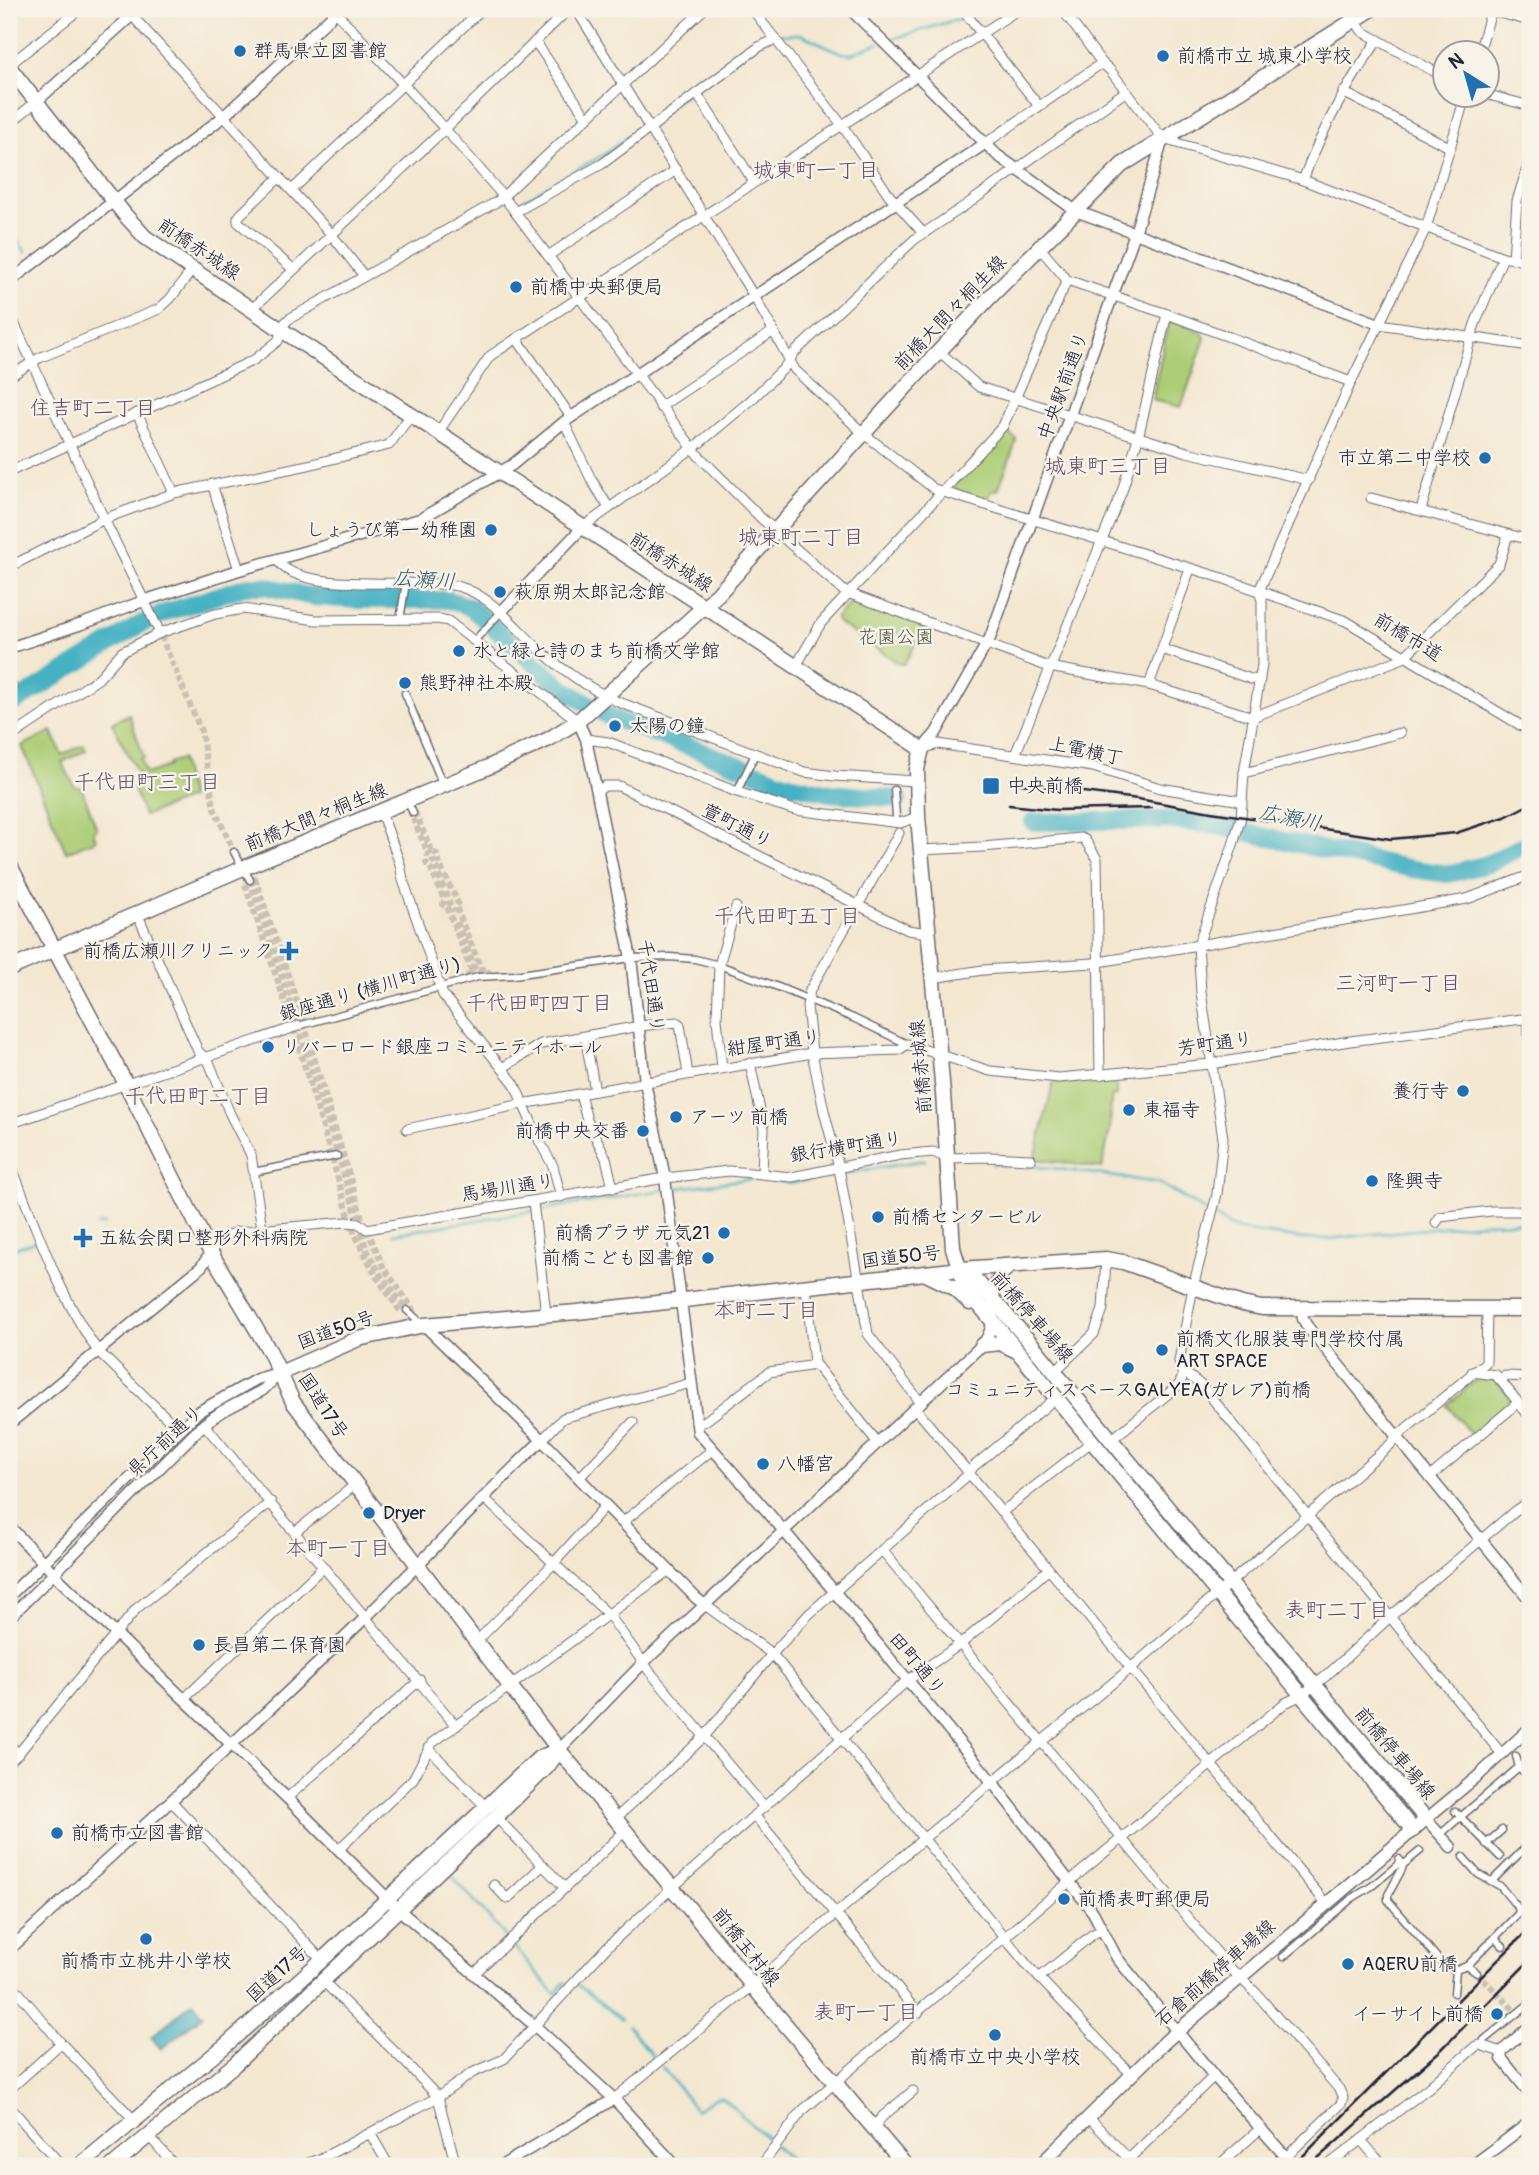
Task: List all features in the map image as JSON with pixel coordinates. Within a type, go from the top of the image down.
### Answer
[{"type":"main road","name":"前橋大間々桐生線","points":[[9,969],[138,913],[246,874],[381,812],[410,807],[444,786],[536,746],[583,717],[718,594],[939,351],[1122,165],[1372,9]]},
{"type":"main road","name":"前橋赤城線","points":[[9,66],[145,237],[283,331],[922,749],[916,781],[919,833],[943,1093],[953,1248],[961,1269]]},
{"type":"main road","name":"国道17号","points":[[9,864],[126,1084],[211,1253],[280,1373],[298,1410],[559,1750],[547,1767],[491,1812],[393,1904],[323,1981],[234,2064],[112,2166]]},
{"type":"main road","name":"国道50号","points":[[280,1373],[358,1339],[424,1325],[682,1301],[961,1269],[1106,1259],[1123,1262],[1252,1306],[1302,1309],[1530,1309]]},
{"type":"main road","name":"前橋停車場線","points":[[961,1269],[975,1279],[1015,1324],[1426,1819]]},
{"type":"main road","name":"前橋停車場線","points":[[961,1269],[963,1280],[972,1296],[1413,1830]]},
{"type":"main road","points":[[926,1274],[953,1287],[996,1325],[1015,1324]]},
{"type":"main road","points":[[984,1343],[996,1325]]},
{"type":"main road","points":[[984,1343],[1004,1343],[1022,1355]]},
{"type":"main road","name":"前橋玉村線","points":[[559,1750],[752,1986],[906,2166]]},
{"type":"main road","name":"石倉前橋停車場線","points":[[1039,2166],[1177,2032],[1426,1819]]},
{"type":"main road","name":"国道17号","points":[[79,2166],[226,2045],[322,1960],[393,1904]]},
{"type":"street","points":[[9,66],[80,9]]},
{"type":"street","points":[[292,190],[482,9]]},
{"type":"street","points":[[253,309],[446,129],[569,9]]},
{"type":"street","name":"前橋市道","points":[[576,9],[755,298],[798,374],[863,433],[934,489],[1346,621],[1530,731]]},
{"type":"street","points":[[9,472],[254,360],[278,341],[289,319],[503,196],[704,9]]},
{"type":"street","points":[[752,9],[842,125],[889,195],[924,234]]},
{"type":"street","points":[[850,9],[997,155],[1076,211],[1378,324],[1530,346]]},
{"type":"street","points":[[859,19],[872,9]]},
{"type":"street","points":[[439,432],[486,359],[1019,9]]},
{"type":"street","points":[[1062,9],[1163,139],[1303,180],[1508,258],[1530,262]]},
{"type":"street","points":[[9,282],[223,117],[335,10],[446,129],[503,196],[692,448],[729,487],[842,590],[1049,667],[1149,685],[1253,716],[1406,656],[1499,564],[1508,535]]},
{"type":"street","points":[[1483,38],[1492,10],[1530,21]]},
{"type":"street","points":[[9,124],[132,11],[223,117],[332,235],[364,276]]},
{"type":"street","points":[[966,14],[1039,106]]},
{"type":"street","points":[[1355,20],[1362,31],[1430,69]]},
{"type":"street","points":[[515,212],[602,164],[648,124],[697,94],[759,47],[776,39]]},
{"type":"street","points":[[1303,180],[1343,92],[1378,40]]},
{"type":"street","points":[[535,41],[587,118]]},
{"type":"street","points":[[9,648],[239,570],[420,519],[512,465],[567,419],[755,298],[1102,63]]},
{"type":"street","points":[[474,641],[583,527],[692,448],[750,401],[915,239],[1125,92]]},
{"type":"street","points":[[1343,92],[1451,148]]},
{"type":"street","points":[[697,94],[754,183]]},
{"type":"street","points":[[1500,98],[1530,106]]},
{"type":"street","points":[[1002,1512],[1092,1440],[1111,1440],[1179,1385],[1183,1376],[1180,1361],[1193,1287],[1211,1220],[1221,1163],[1221,1122],[1201,992],[1198,945],[1236,838],[1239,822],[1244,773],[1260,680],[1262,600],[1259,591],[1351,382],[1426,228],[1462,108]]},
{"type":"street","name":"中央駅前通り","points":[[922,749],[936,733],[986,645],[1135,233],[1163,139]]},
{"type":"street","points":[[1421,510],[1471,337],[1508,258],[1517,201],[1530,159]]},
{"type":"street","points":[[548,256],[676,170]]},
{"type":"street","points":[[280,177],[241,214],[238,222],[293,269]]},
{"type":"street","points":[[1040,248],[1067,280],[1351,382]]},
{"type":"street","points":[[9,377],[31,363],[159,309],[170,299],[192,269]]},
{"type":"street","points":[[796,666],[821,624],[1003,426],[1067,280]]},
{"type":"street","points":[[9,312],[159,632]]},
{"type":"street","points":[[1015,755],[1122,491],[1138,438],[1167,314]]},
{"type":"street","points":[[660,407],[772,332]]},
{"type":"street","points":[[517,339],[567,419],[591,479],[609,508]]},
{"type":"street","points":[[939,351],[979,387],[1187,452],[1308,480]]},
{"type":"street","points":[[137,413],[174,493]]},
{"type":"street","points":[[9,567],[104,519],[174,493],[389,445],[411,415]]},
{"type":"street","points":[[212,484],[239,570]]},
{"type":"street","points":[[1371,498],[1530,540]]},
{"type":"street","points":[[277,559],[285,570],[316,580],[405,586],[434,583],[470,590],[543,653],[604,698],[818,775],[916,781]]},
{"type":"street","points":[[1149,685],[1190,569]]},
{"type":"street","points":[[400,620],[405,586]]},
{"type":"street","points":[[9,738],[98,679],[122,652],[159,632],[215,614],[243,609],[316,620],[443,619],[583,717]]},
{"type":"street","points":[[1162,649],[1260,680]]},
{"type":"street","points":[[405,693],[444,786]]},
{"type":"street","name":"千代田通り","points":[[583,717],[631,958],[645,1082],[665,1178],[682,1301]]},
{"type":"street","points":[[1244,773],[1400,733]]},
{"type":"street","points":[[586,738],[608,742],[739,787],[802,812],[905,823],[918,817]]},
{"type":"street","name":"上電横丁","points":[[922,749],[939,744],[1093,767],[1160,788],[1242,801]]},
{"type":"street","points":[[739,787],[755,754]]},
{"type":"street","name":"萱町通り","points":[[597,791],[605,786],[619,786],[859,907],[908,930],[928,933]]},
{"type":"street","points":[[895,792],[899,833],[807,999],[812,1053],[839,1168],[868,1334],[969,1474],[1326,1903]]},
{"type":"street","points":[[381,812],[443,995],[514,1083],[553,1166],[561,1197]]},
{"type":"street","points":[[899,833],[919,833]]},
{"type":"street","points":[[921,850],[1084,839],[1097,859],[1100,1075]]},
{"type":"street","points":[[234,852],[246,874]]},
{"type":"street","points":[[932,978],[984,970],[1099,962],[1466,899],[1530,875]]},
{"type":"street","points":[[722,1068],[717,1019],[719,965],[736,907]]},
{"type":"street","points":[[138,913],[198,1051],[205,1056],[214,1071],[230,1114],[251,1156],[262,1229]]},
{"type":"street","name":"銀座通り (横川町通り)","points":[[9,1124],[298,1026],[478,975],[514,975],[631,958],[670,957],[719,965],[807,999],[907,1044]]},
{"type":"street","points":[[1529,1018],[1530,1056]]},
{"type":"street","name":"芳町通り","points":[[907,1044],[998,1072],[1046,1077],[1100,1075],[1211,1065],[1350,1041],[1529,1018]]},
{"type":"street","points":[[502,1068],[541,1044],[677,1022],[680,1025],[688,1074]]},
{"type":"street","points":[[586,1036],[595,1091]]},
{"type":"street","name":"紺屋町通り","points":[[407,1129],[522,1104],[750,1063],[812,1053],[899,1050],[907,1044]]},
{"type":"street","points":[[750,1063],[764,1129],[762,1172]]},
{"type":"street","points":[[580,1094],[587,1120],[606,1158],[613,1188]]},
{"type":"street","name":"銀行横町通り","points":[[665,1178],[729,1171],[762,1172],[792,1177],[900,1155],[933,1152],[947,1158],[1031,1159]]},
{"type":"street","points":[[253,1172],[337,1156]]},
{"type":"street","points":[[9,1160],[70,1306],[98,1351],[179,1430]]},
{"type":"street","name":"馬場川通り","points":[[211,1253],[220,1240],[232,1234],[262,1229],[346,1222],[358,1223],[367,1229],[534,1208],[561,1197],[665,1178]]},
{"type":"street","points":[[534,1208],[546,1314]]},
{"type":"street","points":[[1436,1223],[1440,1217],[1530,1210]]},
{"type":"street","points":[[9,1424],[201,1267],[211,1253]]},
{"type":"street","points":[[1054,1371],[1094,1334],[1103,1309],[1106,1259]]},
{"type":"street","points":[[996,1325],[994,1301],[997,1279],[1005,1270],[1015,1265]]},
{"type":"street","points":[[806,1287],[814,1363],[878,1443]]},
{"type":"street","name":"田町通り","points":[[682,1301],[698,1432],[784,1531],[993,1783],[1093,1912],[1113,1953],[1261,2129],[1287,2164]]},
{"type":"street","points":[[1302,1309],[1303,1320],[1307,1326],[1530,1600]]},
{"type":"street","points":[[501,2166],[614,2099],[1309,1517],[1397,1436],[1486,1362],[1487,1309]]},
{"type":"street","points":[[407,1310],[542,1440],[696,1598],[772,1654],[1039,1978],[1131,2074]]},
{"type":"street","points":[[559,1750],[643,1663],[984,1343]]},
{"type":"street","points":[[696,1422],[704,1422],[769,1372],[809,1367],[814,1363]]},
{"type":"street","points":[[1182,1371],[1202,1386],[1501,1753]]},
{"type":"street","points":[[1472,1372],[1493,1374],[1530,1417]]},
{"type":"street","name":"県庁前通り","points":[[9,1618],[204,1424],[263,1390],[280,1373]]},
{"type":"street","name":"県庁前通り","points":[[9,1596],[210,1403],[257,1379],[280,1373]]},
{"type":"street","points":[[1499,1379],[1504,1376],[1530,1377]]},
{"type":"street","points":[[9,1950],[232,1745],[366,1616],[563,1418],[691,1383]]},
{"type":"street","points":[[615,1819],[704,1737],[772,1654],[809,1614],[969,1474],[973,1467],[1057,1397]]},
{"type":"street","points":[[1431,1476],[1518,1403]]},
{"type":"street","points":[[579,1478],[634,1422]]},
{"type":"street","points":[[204,1424],[420,1679],[456,1726]]},
{"type":"street","points":[[623,1522],[712,1450]]},
{"type":"street","points":[[296,1531],[355,1485]]},
{"type":"street","points":[[482,1497],[608,1615],[643,1663],[764,1807]]},
{"type":"street","points":[[761,2166],[802,2111],[1070,1881],[1285,1703],[1302,1695],[1391,1616],[1530,1501]]},
{"type":"street","points":[[9,1762],[143,1603],[271,1502]]},
{"type":"street","points":[[475,1642],[554,1563],[606,1505]]},
{"type":"street","points":[[9,1526],[54,1575],[287,1798],[393,1904],[535,2025],[614,2099],[676,2166]]},
{"type":"street","points":[[882,1550],[1240,1978],[1265,2003],[1342,2094],[1341,2104],[1287,2164]]},
{"type":"street","points":[[184,1699],[323,1567]]},
{"type":"street","points":[[300,2166],[322,2158],[370,2133],[438,2097],[472,2073],[504,2059],[607,1948],[672,1888],[908,1680],[962,1643],[1049,1569]]},
{"type":"street","points":[[339,1849],[413,1779],[428,1748],[669,1570]]},
{"type":"street","points":[[287,1798],[420,1679]]},
{"type":"street","points":[[1451,1847],[1426,1819],[1530,1728]]},
{"type":"street","points":[[9,1744],[18,1754]]},
{"type":"street","points":[[428,1748],[565,1888]]},
{"type":"street","points":[[1516,1756],[1519,1766],[1530,1779]]},
{"type":"street","points":[[1444,1831],[1457,1814],[1519,1766]]},
{"type":"street","points":[[168,1804],[175,1804],[322,1960]]},
{"type":"street","points":[[1457,1814],[1500,1857]]},
{"type":"street","points":[[754,1815],[918,2013]]},
{"type":"street","points":[[1486,1844],[1502,1830]]},
{"type":"street","points":[[474,1974],[625,1831]]},
{"type":"street","points":[[1492,1881],[1530,1843]]},
{"type":"street","points":[[1283,1958],[1351,1899],[1420,1851]]},
{"type":"street","points":[[1401,1862],[1388,1900],[1444,1966],[1456,1970],[1467,1966],[1520,1909],[1500,1886],[1478,1874],[1463,1857]]},
{"type":"street","points":[[494,1885],[507,1899],[543,1865]]},
{"type":"street","points":[[1039,1978],[1093,1934],[1102,1930]]},
{"type":"street","points":[[1495,1938],[1503,1946]]},
{"type":"street","points":[[1467,1966],[1477,1973]]},
{"type":"street","points":[[1454,1993],[1456,1970]]},
{"type":"street","points":[[9,1981],[61,2043],[134,2120]]},
{"type":"street","points":[[323,1981],[438,2097],[456,2166]]},
{"type":"street","points":[[1484,2040],[1530,2003]]},
{"type":"street","points":[[1501,2052],[1530,2026]]},
{"type":"street","points":[[9,2090],[61,2043]]},
{"type":"street","points":[[1327,2166],[1428,2088],[1476,2046],[1501,2052]]},
{"type":"street","points":[[1501,2052],[1502,2059],[1530,2094]]},
{"type":"street","points":[[1088,2117],[1133,2163],[1214,2076]]},
{"type":"street","points":[[872,2129],[913,2091]]},
{"type":"street","points":[[9,2106],[62,2166]]},
{"type":"street","points":[[1472,2166],[1486,2162],[1530,2122]]},
{"type":"street","points":[[1218,2166],[1261,2129]]},
{"type":"street","points":[[370,2133],[389,2166]]},
{"type":"street","points":[[149,2136],[175,2166]]},
{"type":"street","points":[[1361,2140],[1383,2166]]},
{"type":"green space","points":[[1172,321],[1202,332],[1205,338],[1181,407],[1152,400],[1168,325]]},
{"type":"green space","points":[[1006,431],[1016,442],[998,490],[994,489],[987,500],[955,490],[954,485]]},
{"type":"green space","name":"花園公園","points":[[854,600],[922,625],[924,629],[904,664],[900,664],[837,622],[836,617]]},
{"type":"green space","points":[[129,714],[144,758],[140,759],[146,774],[181,759],[190,798],[144,816],[133,787],[142,782],[112,723]]},
{"type":"green space","points":[[52,731],[62,755],[83,745],[86,750],[62,762],[75,787],[81,787],[97,829],[93,831],[96,840],[66,852],[22,746]]},
{"type":"green space","points":[[1116,1079],[1116,1096],[1111,1097],[1110,1129],[1102,1168],[1035,1159],[1053,1083]]},
{"type":"green space","points":[[1477,1379],[1496,1380],[1512,1400],[1512,1405],[1473,1437],[1447,1405]]},
{"type":"water","points":[[193,2002],[203,2015],[161,2049],[151,2037]]},
{"type":"waterway","points":[[886,41],[972,15]]},
{"type":"waterway","points":[[777,35],[800,34],[842,53],[851,54],[879,43]]},
{"type":"waterway","points":[[520,202],[603,155],[760,40],[770,36]]},
{"type":"waterway","points":[[9,234],[15,237],[26,253]]},
{"type":"waterway","name":"広瀬川","points":[[9,706],[141,624],[167,612],[247,586],[265,586],[313,597],[449,600],[470,607],[561,687],[608,716],[785,783],[829,793],[899,799]]},
{"type":"waterway","name":"広瀬川","points":[[1033,822],[1166,820],[1212,825],[1412,869],[1448,874],[1488,864],[1530,842]]},
{"type":"waterway","points":[[843,1174],[925,1160]]},
{"type":"waterway","points":[[992,1164],[1052,1168],[1159,1183],[1240,1230],[1303,1239],[1328,1239],[1482,1223],[1530,1222]]},
{"type":"waterway","points":[[670,1189],[757,1178],[792,1183],[836,1175]]},
{"type":"waterway","points":[[393,1234],[663,1190]]},
{"type":"waterway","points":[[98,1225],[105,1224]]},
{"type":"waterway","points":[[9,1250],[34,1242]]},
{"type":"waterway","points":[[453,1877],[506,1937]]},
{"type":"waterway","points":[[511,1943],[555,1994],[567,1983]]},
{"type":"waterway","points":[[578,1985],[621,2019]]},
{"type":"waterway","points":[[628,2026],[655,2059]]},
{"type":"waterway","points":[[662,2067],[696,2110],[717,2097],[722,2097],[797,2166]]},
{"type":"tunnel","points":[[161,636],[201,731],[214,808],[234,852]]},
{"type":"tunnel","points":[[415,812],[458,903],[456,907],[481,968],[489,972],[468,975],[471,971],[447,907],[443,905],[444,900],[426,863],[428,853],[411,814],[415,812]]},
{"type":"tunnel","points":[[429,850],[453,912]]},
{"type":"tunnel","points":[[255,878],[302,1017],[362,1218],[384,1268],[414,1310],[400,1311],[376,1276],[353,1230],[291,1020],[244,882],[255,878]]},
{"type":"tunnel","points":[[250,880],[367,1250],[380,1274],[407,1310]]},
{"type":"tunnel","points":[[457,922],[477,974]]},
{"type":"tunnel","points":[[1477,1973],[1517,2013]]},
{"type":"railway","points":[[1014,783],[1138,799],[1391,839],[1456,833],[1505,817],[1530,804]]},
{"type":"railway","points":[[1009,805],[1057,810],[1151,808]]},
{"type":"railway","points":[[1293,2166],[1530,1928]]},
{"type":"railway","points":[[1309,2166],[1441,2050],[1530,1960]]},
{"type":"place","name":"群馬県立図書館","points":[[240,51]]},
{"type":"place","name":"前橋市立 城東小学校","points":[[1163,56]]},
{"type":"place","name":"前橋中央郵便局","points":[[516,287]]},
{"type":"place","name":"市立第二中学校","points":[[1485,458]]},
{"type":"place","name":"しょうび第一幼稚園","points":[[491,530]]},
{"type":"place","name":"萩原朔太郎記念館","points":[[500,592]]},
{"type":"place","name":"水と緑と詩のまち前橋文学館","points":[[459,651]]},
{"type":"place","name":"熊野神社本殿","points":[[405,683]]},
{"type":"place","name":"太陽の鐘","points":[[615,726]]},
{"type":"place","name":"中央前橋","points":[[991,786]]},
{"type":"place","name":"前橋広瀬川クリニック","points":[[289,951]]},
{"type":"place","name":"リバーロード銀座コミュニティホール","points":[[268,1047]]},
{"type":"place","name":"養行寺","points":[[1463,1091]]},
{"type":"place","name":"東福寺","points":[[1129,1110]]},
{"type":"place","name":"アーツ 前橋","points":[[676,1117]]},
{"type":"place","name":"前橋中央交番","points":[[643,1131]]},
{"type":"place","name":"隆興寺","points":[[1372,1181]]},
{"type":"place","name":"前橋センタービル","points":[[878,1217]]},
{"type":"place","name":"前橋プラザ 元気21","points":[[724,1233]]},
{"type":"place","name":"五紘会関口整形外科病院","points":[[83,1238]]},
{"type":"place","name":"前橋こども図書館","points":[[708,1258]]},
{"type":"place","name":"前橋文化服装専門学校付属 ART SPACE","points":[[1162,1350]]},
{"type":"place","name":"コミュニティスペースGALYEA(ガレア)前橋","points":[[1128,1368]]},
{"type":"place","name":"八幡宮","points":[[763,1464]]},
{"type":"place","name":"Dryer","points":[[369,1513]]},
{"type":"place","name":"長昌第二保育園","points":[[199,1645]]},
{"type":"place","name":"前橋市立図書館","points":[[57,1833]]},
{"type":"place","name":"前橋表町郵便局","points":[[1064,1899]]},
{"type":"place","name":"前橋市立桃井小学校","points":[[146,1939]]},
{"type":"place","name":"AQERU前橋","points":[[1348,1964]]},
{"type":"place","name":"イーサイト前橋","points":[[1497,2014]]},
{"type":"place","name":"前橋市立中央小学校","points":[[995,2035]]},
{"type":"district","name":"城東町一丁目","points":[[816,170]]},
{"type":"district","name":"住吉町二丁目","points":[[93,408]]},
{"type":"district","name":"城東町三丁目","points":[[1108,466]]},
{"type":"district","name":"城東町二丁目","points":[[801,537]]},
{"type":"district","name":"千代田町三丁目","points":[[147,782]]},
{"type":"district","name":"千代田町五丁目","points":[[787,916]]},
{"type":"district","name":"三河町一丁目","points":[[1398,983]]},
{"type":"district","name":"千代田町四丁目","points":[[539,1003]]},
{"type":"district","name":"千代田町二丁目","points":[[198,1096]]},
{"type":"district","name":"本町二丁目","points":[[766,1310]]},
{"type":"district","name":"本町一丁目","points":[[338,1548]]},
{"type":"district","name":"表町二丁目","points":[[1337,1610]]},
{"type":"district","name":"表町一丁目","points":[[866,2012]]}]
